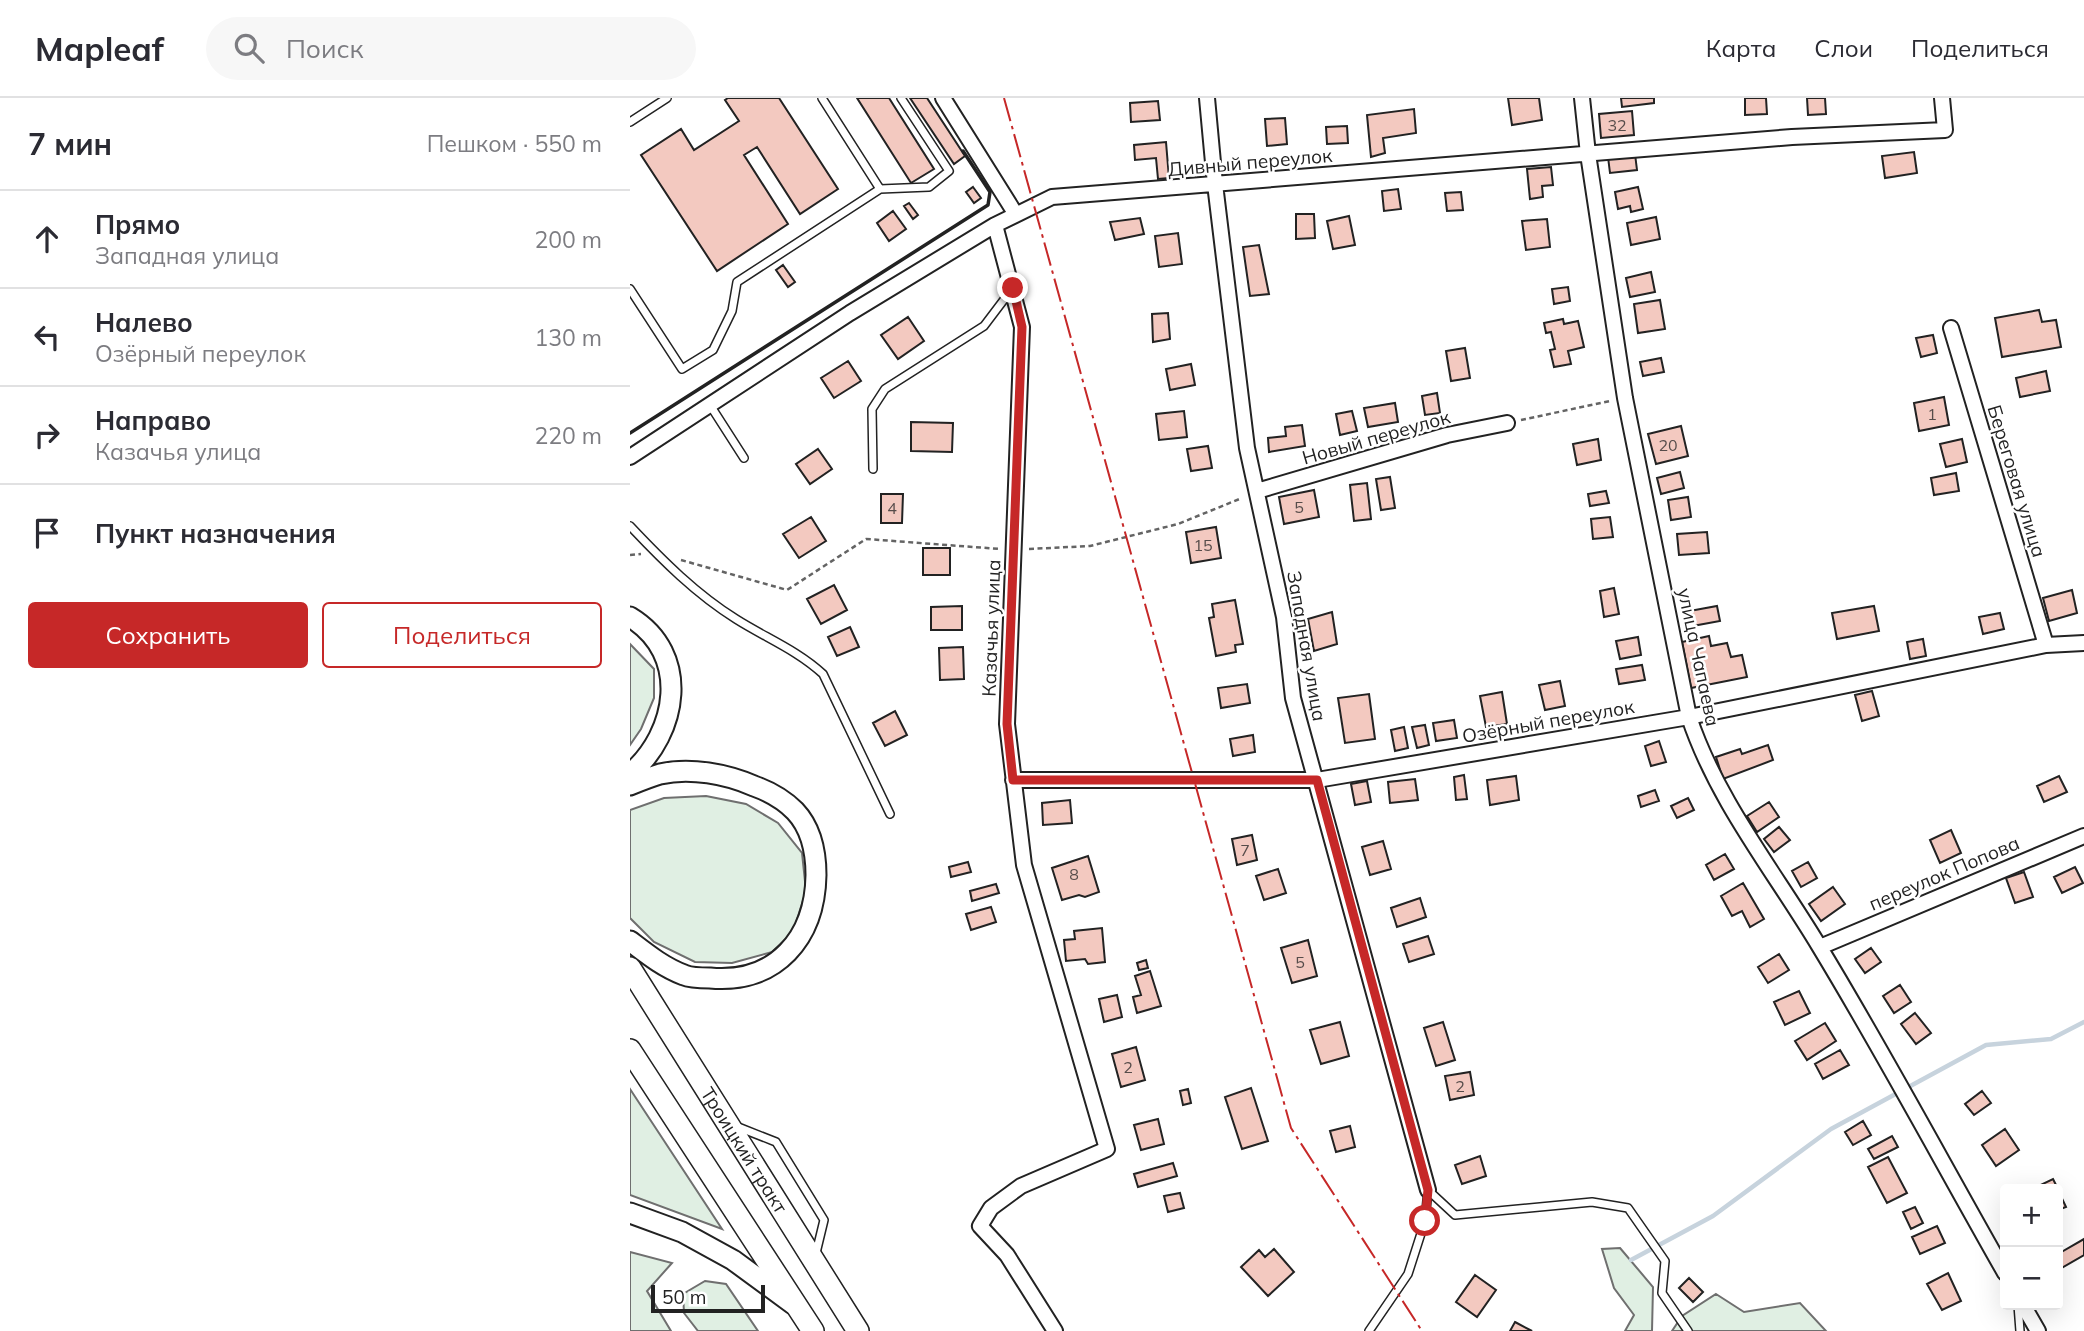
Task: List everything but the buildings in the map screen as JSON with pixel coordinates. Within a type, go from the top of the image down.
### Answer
[{"type":"main road","points":[[630,617],[642,624],[661,650],[670,674],[672,699],[666,724],[644,762],[630,774]]},
{"type":"main road","points":[[630,785],[662,774],[702,773],[736,778],[769,792],[794,811],[809,832],[816,859],[814,907],[806,929],[790,951],[762,971],[729,980],[686,976],[654,960],[630,941]]},
{"type":"main road","name":"Троицкий тракт","points":[[630,968],[858,1331]]},
{"type":"main road","name":"Троицкий тракт","points":[[630,1049],[813,1331]]},
{"type":"main road","points":[[630,1213],[682,1232],[733,1260],[797,1307]]},
{"type":"street","points":[[943,98],[1015,214]]},
{"type":"street","name":"Западная улица","points":[[1207,98],[1247,448],[1284,617],[1293,698],[1428,1190]]},
{"type":"street","name":"улица Чапаева","points":[[1582,98],[1625,398],[1689,717],[1701,751],[1717,784],[1820,947],[2000,1264]]},
{"type":"street","name":"Дивный переулок","points":[[630,457],[850,313],[995,225],[1052,197],[1792,137],[1945,131],[1942,98]]},
{"type":"street","name":"Казачья улица","points":[[995,225],[1022,327],[1007,724],[1013,780],[1024,864],[1107,1149],[1021,1186],[991,1208],[980,1226],[1007,1255],[1055,1331]]},
{"type":"street","name":"Береговая улица","points":[[1951,328],[2046,645]]},
{"type":"street","name":"Новый переулок","points":[[1257,491],[1447,435],[1507,423]]},
{"type":"street","name":"Озёрный переулок","points":[[1013,780],[1317,780],[1689,717],[2046,645],[2084,643]]},
{"type":"street","name":"переулок Попова","points":[[1820,947],[2084,836]]},
{"type":"street","points":[[2026,1310],[2038,1331]]},
{"type":"lane","points":[[630,122],[667,98]]},
{"type":"lane","points":[[822,98],[880,189]]},
{"type":"lane","points":[[630,289],[682,369],[713,350],[732,311],[737,282],[880,189],[929,187],[949,171],[901,98]]},
{"type":"lane","points":[[873,469],[872,409],[885,389],[984,326],[1013,288]]},
{"type":"lane","points":[[710,405],[744,458]]},
{"type":"lane","points":[[630,526],[693,588],[735,619],[804,657],[823,674],[890,814]]},
{"type":"lane","points":[[727,1122],[776,1142],[824,1220],[814,1261]]},
{"type":"lane","points":[[1369,1331],[1408,1275],[1425,1221],[1428,1190]]},
{"type":"lane","points":[[1428,1190],[1455,1215],[1591,1202],[1628,1208],[1665,1261],[1662,1293],[1688,1331]]},
{"type":"lane","points":[[2018,1310],[2020,1331]]},
{"type":"path","points":[[1507,423],[1625,398]]},
{"type":"path","points":[[630,555],[655,553],[787,590],[866,539],[1014,550],[1090,546],[1178,524],[1257,491]]},
{"type":"green space","points":[[630,644],[654,669],[654,698],[641,729],[630,745]]},
{"type":"green space","points":[[706,796],[746,804],[778,823],[802,853],[806,891],[793,932],[772,952],[732,963],[695,962],[654,942],[630,918],[630,810],[664,798]]},
{"type":"green space","points":[[630,1089],[722,1229],[630,1195]]},
{"type":"green space","points":[[1620,1248],[1653,1287],[1652,1331],[1625,1331],[1634,1315],[1614,1288],[1602,1249]]},
{"type":"green space","points":[[630,1252],[672,1263],[647,1291],[671,1331],[630,1331]]},
{"type":"green space","points":[[705,1281],[726,1284],[758,1331],[698,1331],[684,1313],[683,1294]]},
{"type":"green space","points":[[1716,1294],[1744,1312],[1800,1303],[1826,1331],[1672,1331],[1682,1316]]},
{"type":"waterway","points":[[1631,1260],[1713,1216],[1831,1129],[1986,1045],[2051,1039],[2084,1022]]},
{"type":"wall","points":[[630,433],[988,205],[990,192],[963,151]]},
{"type":"power","points":[[1004,98],[1291,1128],[1422,1331]]},
{"type":"route","points":[[1013,288],[1022,327],[1007,724],[1013,780],[1317,780],[1428,1190],[1425,1221]]}]
